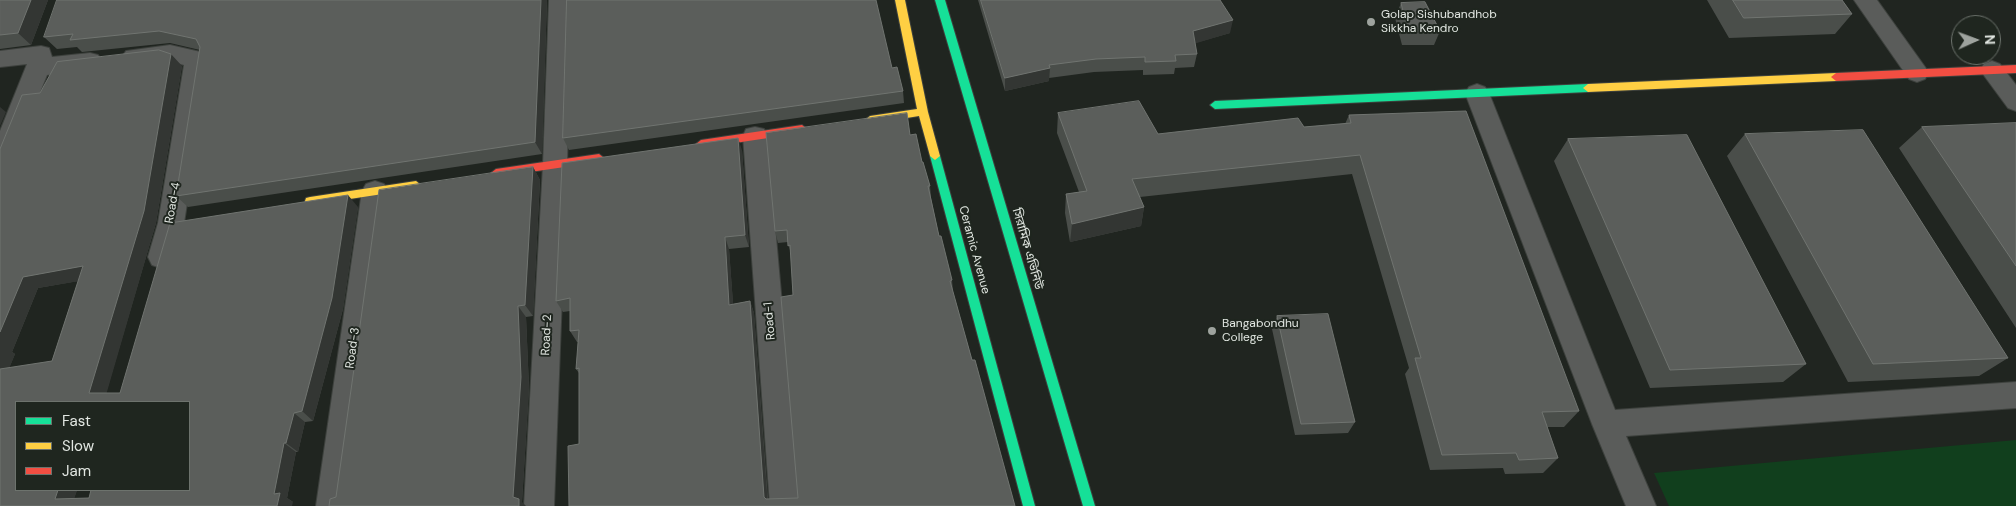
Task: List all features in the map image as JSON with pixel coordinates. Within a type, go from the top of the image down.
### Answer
[{"type":"street","name":"Road-2","points":[[539,506],[555,165],[560,0]]},
{"type":"street","name":"Ceramic Avenue","points":[[900,0],[922,112],[1029,506]]},
{"type":"street","name":"সিরামিক এভিনিউ","points":[[940,0],[1089,506]]},
{"type":"street","points":[[1865,0],[1916,73]]},
{"type":"street","points":[[0,58],[42,52],[0,161]]},
{"type":"street","name":"Road-4","points":[[42,52],[170,53],[197,59],[176,222],[154,280]]},
{"type":"street","points":[[1215,105],[2016,69]]},
{"type":"street","points":[[1992,70],[2016,102]]},
{"type":"street","points":[[1477,93],[1606,424],[1641,506]]},
{"type":"street","points":[[854,122],[922,112]]},
{"type":"street","points":[[688,146],[814,128]]},
{"type":"street","name":"Road-1","points":[[755,136],[785,506]]},
{"type":"street","points":[[489,174],[612,156]]},
{"type":"street","points":[[297,203],[432,182]]},
{"type":"street","name":"Road-3","points":[[331,506],[375,191]]},
{"type":"street","points":[[1606,424],[2016,395]]},
{"type":"green space","points":[[2016,440],[2016,506],[1669,506],[1654,473]]},
{"type":"building","points":[[0,0],[31,0],[18,33],[0,35]]},
{"type":"building","points":[[57,0],[541,0],[535,142],[176,196],[200,47],[196,39],[159,31],[70,40],[73,34],[44,37]]},
{"type":"building","points":[[567,0],[876,0],[892,68],[897,67],[903,91],[563,138]]},
{"type":"building","points":[[981,0],[1220,0],[1233,20],[1193,31],[1197,54],[1175,55],[1176,61],[1145,62],[1145,57],[1096,59],[1049,65],[1050,68],[1005,78]]},
{"type":"building","points":[[1733,0],[1842,0],[1852,14],[1744,18]]},
{"type":"building","points":[[1425,2],[1440,31],[1408,31],[1401,3]]},
{"type":"building","points":[[159,50],[171,54],[144,211],[89,393],[120,393],[170,223],[348,195],[332,298],[302,411],[294,413],[286,443],[284,443],[274,494],[280,493],[277,506],[0,506],[0,369],[52,361],[83,266],[23,277],[0,332],[0,149],[22,95],[40,93],[57,62]]},
{"type":"building","points":[[1139,101],[1158,134],[1298,118],[1304,127],[1351,123],[1349,115],[1466,111],[1579,411],[1542,412],[1558,458],[1519,460],[1516,453],[1442,455],[1415,358],[1421,358],[1360,155],[1132,179],[1144,207],[1072,224],[1066,194],[1087,191],[1058,113]]},
{"type":"building","points":[[907,113],[910,135],[916,134],[930,186],[928,186],[939,236],[941,236],[952,280],[950,281],[972,360],[975,360],[1015,506],[569,506],[568,446],[579,444],[579,368],[576,369],[579,330],[570,331],[570,298],[556,301],[562,163],[738,138],[745,235],[725,237],[729,305],[750,301],[764,497],[766,499],[798,498],[781,297],[793,295],[790,245],[788,246],[787,230],[775,231],[766,133]]},
{"type":"building","points":[[2016,123],[2016,266],[1922,127]]},
{"type":"building","points":[[1863,130],[2008,358],[1873,364],[1745,134]]},
{"type":"building","points":[[1687,135],[1806,364],[1670,370],[1568,139]]},
{"type":"building","points":[[533,167],[525,305],[518,306],[521,377],[513,497],[519,499],[519,506],[329,506],[330,499],[336,497],[379,190]]},
{"type":"building","points":[[1328,314],[1355,422],[1301,424],[1277,316]]},
{"type":"traffic: fast","points":[[940,0],[1089,506]]},
{"type":"traffic: fast","points":[[1215,105],[1588,88]]},
{"type":"traffic: fast","points":[[935,156],[1029,506]]},
{"type":"traffic: slow","points":[[900,0],[923,112],[935,156]]},
{"type":"traffic: slow","points":[[1588,88],[1836,77]]},
{"type":"traffic: slow","points":[[870,120],[923,112]]},
{"type":"traffic: slow","points":[[310,201],[416,185]]},
{"type":"traffic: jam","points":[[1836,77],[2016,69]]},
{"type":"traffic: jam","points":[[701,144],[802,129]]},
{"type":"traffic: jam","points":[[496,173],[599,158]]},
{"type":"place","name":"Golap Sishubandhob Sikkha Kendro","points":[[1371,22]]},
{"type":"place","name":"Bangabondhu College","points":[[1212,331]]}]
